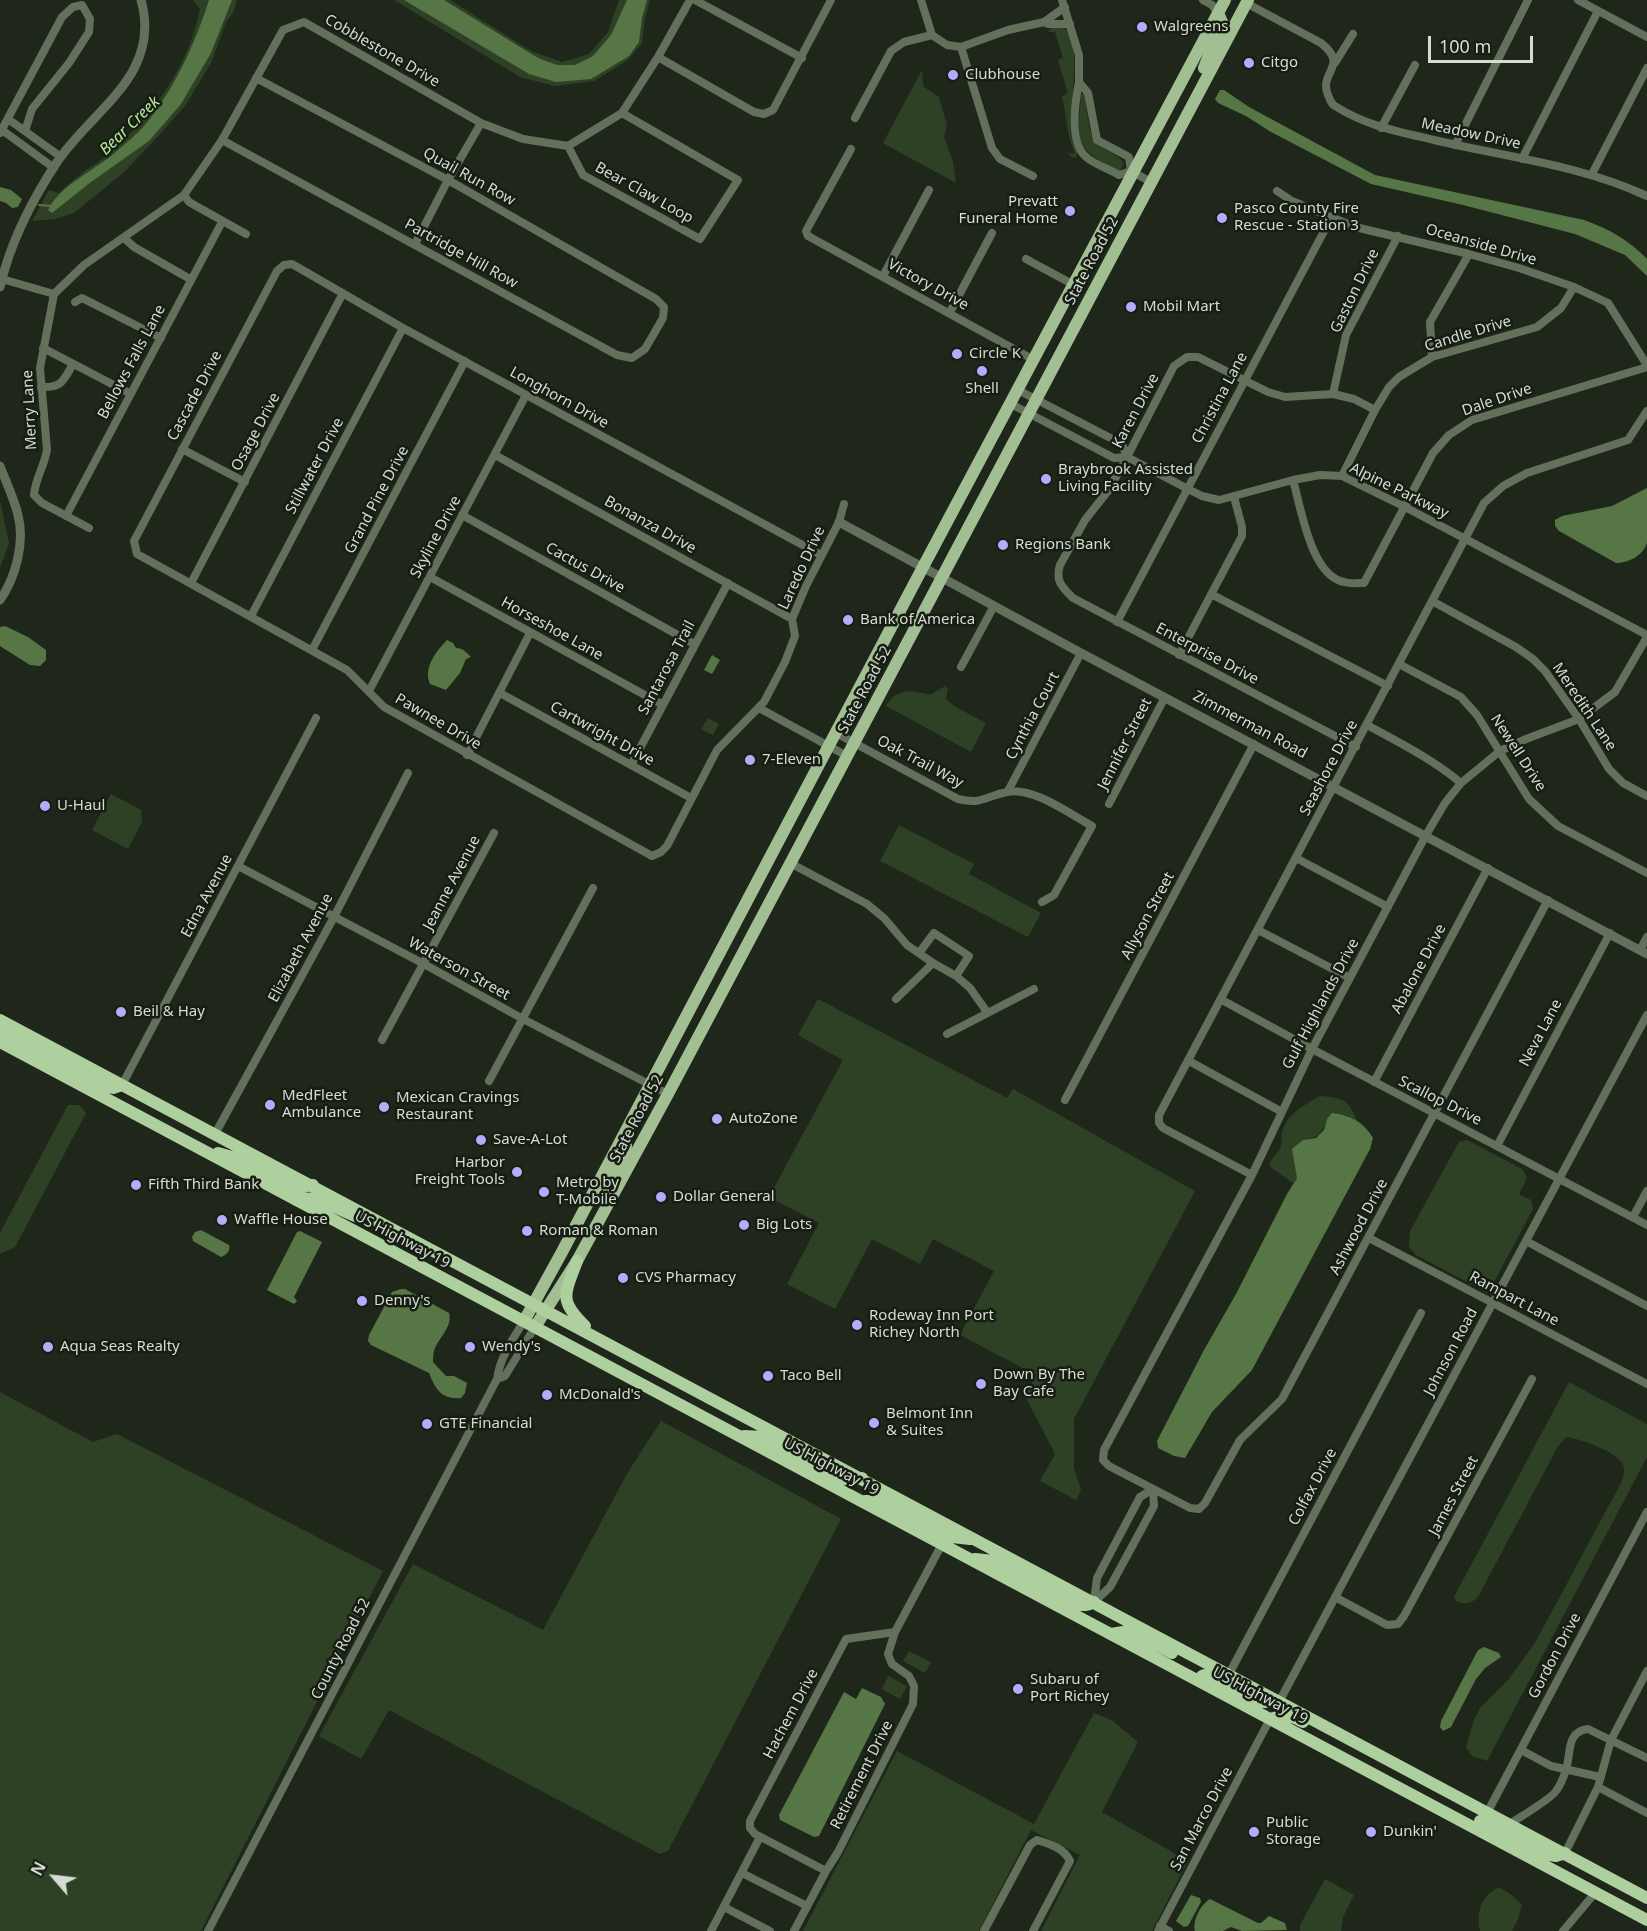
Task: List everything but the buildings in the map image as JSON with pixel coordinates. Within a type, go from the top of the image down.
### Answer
[{"type":"highway","name":"US Highway 19","points":[[0,1020],[1644,1896]]},
{"type":"highway","points":[[0,1031],[104,1086],[113,1088],[122,1085]]},
{"type":"highway","name":"US Highway 19","points":[[0,1042],[1647,1920]]},
{"type":"highway","points":[[193,1146],[238,1159],[294,1188],[313,1185]]},
{"type":"highway","points":[[296,1200],[315,1199],[360,1220],[379,1221]]},
{"type":"highway","points":[[577,1262],[567,1289],[567,1303],[570,1311],[596,1337]]},
{"type":"highway","points":[[739,1436],[763,1437],[843,1479],[862,1478]]},
{"type":"highway","points":[[862,1501],[885,1502],[952,1537],[977,1539]]},
{"type":"highway","points":[[969,1558],[994,1561],[1075,1604],[1082,1606],[1094,1602]]},
{"type":"highway","points":[[1111,1634],[1129,1631],[1180,1657],[1193,1655]]},
{"type":"highway","points":[[1192,1677],[1205,1675],[1260,1702],[1279,1702]]},
{"type":"highway","points":[[1270,1719],[1283,1715],[1294,1717],[1344,1745],[1410,1777],[1417,1774]]},
{"type":"highway","points":[[1444,1811],[1463,1813],[1550,1855],[1565,1853]]},
{"type":"highway","points":[[1596,1893],[1603,1886],[1609,1885],[1644,1896]]},
{"type":"main road","name":"State Road 52","points":[[524,1321],[1225,0]]},
{"type":"main road","name":"State Road 52","points":[[535,1327],[577,1262],[668,1094],[1246,1]]},
{"type":"main road","points":[[1183,122],[1219,32],[1222,21],[1218,13]]},
{"type":"main road","points":[[612,1198],[608,1187],[634,1129],[636,1111]]},
{"type":"street","points":[[54,294],[1,283],[26,218],[54,168],[90,123],[126,84],[140,58],[146,33],[145,13],[140,0]]},
{"type":"street","points":[[568,146],[622,113],[658,57],[690,0]]},
{"type":"street","points":[[696,0],[802,58]]},
{"type":"street","points":[[658,57],[754,112],[764,114],[773,110],[831,0]]},
{"type":"street","points":[[921,0],[932,35],[947,45],[961,47],[1008,30],[1044,22],[1064,4],[1079,56],[1075,135],[1084,156],[1119,175],[1133,172],[1150,182]]},
{"type":"street","points":[[1203,0],[1212,5],[1218,13]]},
{"type":"street","points":[[1455,145],[1528,0]]},
{"type":"street","points":[[1578,0],[1647,37]]},
{"type":"street","points":[[1246,1],[1322,43],[1335,57],[1334,65]]},
{"type":"street","points":[[25,131],[32,109],[69,63],[89,32],[90,19],[82,5],[73,7],[62,17],[1,132],[54,168]]},
{"type":"street","points":[[1522,159],[1598,11]]},
{"type":"street","name":"Cobblestone Drive","points":[[54,294],[84,265],[184,195],[222,140],[282,30],[304,22],[481,123],[523,139],[568,146]]},
{"type":"street","points":[[1044,22],[1070,24]]},
{"type":"street","name":"Meadow Drive","points":[[1353,34],[1327,80],[1326,91],[1332,105],[1381,128],[1592,174],[1647,196]]},
{"type":"street","points":[[855,118],[891,51],[904,42],[932,35]]},
{"type":"street","points":[[961,47],[992,148],[1000,159],[1033,176]]},
{"type":"street","points":[[1381,128],[1415,64]]},
{"type":"street","points":[[1592,174],[1647,68]]},
{"type":"street","name":"Quail Run Row","points":[[256,78],[448,180],[656,299],[664,307]]},
{"type":"street","points":[[1078,82],[1088,93],[1097,140],[1129,157],[1133,172]]},
{"type":"street","name":"Bear Claw Loop","points":[[568,146],[583,175],[700,239],[738,180],[622,113]]},
{"type":"street","points":[[8,119],[61,157]]},
{"type":"street","points":[[415,244],[481,123]]},
{"type":"street","name":"Partridge Hill Row","points":[[222,140],[617,355],[632,358],[645,349],[663,318],[664,307]]},
{"type":"street","name":"Victory Drive","points":[[851,149],[806,231],[808,236],[1034,360]]},
{"type":"street","points":[[883,276],[929,190]]},
{"type":"street","name":"Oceanside Drive","points":[[1277,191],[1292,201],[1355,227],[1519,268],[1574,287],[1608,303],[1647,366]]},
{"type":"street","points":[[184,195],[189,202],[246,234]]},
{"type":"street","name":"Christina Lane","points":[[1118,622],[1332,218]]},
{"type":"street","name":"Bellows Falls Lane","points":[[66,516],[222,222]]},
{"type":"street","points":[[950,312],[992,233]]},
{"type":"street","name":"Gaston Drive","points":[[1334,394],[1346,335],[1398,236]]},
{"type":"street","points":[[124,238],[134,247],[190,279]]},
{"type":"street","points":[[1432,357],[1430,322],[1469,254]]},
{"type":"street","points":[[1026,259],[1074,285]]},
{"type":"street","name":"Longhorn Drive","points":[[284,265],[291,264],[403,328],[821,555]]},
{"type":"street","name":"Cascade Drive","points":[[134,542],[277,272],[284,265]]},
{"type":"street","name":"Candle Drive","points":[[1342,476],[1375,410],[1389,387],[1399,377],[1432,357],[1537,327],[1561,308],[1574,287]]},
{"type":"street","name":"Osage Drive","points":[[191,584],[343,293]]},
{"type":"street","name":"Merry Lane","points":[[54,294],[40,368],[47,450],[45,463],[34,483],[34,495],[42,503],[89,528]]},
{"type":"street","points":[[75,302],[82,298],[94,303],[161,338]]},
{"type":"street","name":"Stillwater Drive","points":[[251,616],[403,328]]},
{"type":"street","points":[[43,348],[131,394]]},
{"type":"street","name":"Karen Drive","points":[[1057,573],[1085,519],[1108,490],[1127,457],[1174,366],[1187,357],[1198,357],[1245,381]]},
{"type":"street","name":"Grand Pine Drive","points":[[312,650],[465,361]]},
{"type":"street","points":[[41,387],[54,388],[63,382],[73,364]]},
{"type":"street","name":"Dale Drive","points":[[1293,480],[1310,542],[1323,568],[1342,582],[1364,583],[1433,453],[1449,435],[1472,420],[1647,366]]},
{"type":"street","points":[[1245,381],[1285,397],[1334,394],[1354,399],[1375,410]]},
{"type":"street","name":"Alpine Parkway","points":[[1018,390],[1122,444],[1127,457]]},
{"type":"street","name":"Skyline Drive","points":[[369,692],[526,395]]},
{"type":"street","name":"Alpine Parkway","points":[[1011,404],[1114,458],[1127,457],[1202,496],[1219,500],[1293,480],[1320,475],[1342,476],[1405,507],[1647,636]]},
{"type":"street","name":"Seashore Drive","points":[[1252,1175],[1163,1128],[1159,1123],[1159,1115],[1484,503],[1503,486],[1527,473],[1628,440],[1647,411]]},
{"type":"street","points":[[182,449],[245,482]]},
{"type":"street","name":"Bonanza Drive","points":[[495,455],[792,619]]},
{"type":"street","points":[[0,466],[18,516],[20,542],[14,571],[0,600]]},
{"type":"street","points":[[1179,655],[1242,536],[1242,527],[1234,497]]},
{"type":"street","name":"Laredo Drive","points":[[652,856],[667,846],[717,750],[764,702],[790,653],[795,636],[792,619],[821,555],[839,522],[844,504]]},
{"type":"street","name":"Cactus Drive","points":[[462,515],[694,644]]},
{"type":"street","name":"Zimmerman Road","points":[[839,522],[1644,952]]},
{"type":"street","name":"Pawnee Drive","points":[[134,542],[137,554],[347,670],[384,707],[652,856]]},
{"type":"street","name":"Enterprise Drive","points":[[1057,573],[1059,584],[1073,598],[1356,747]]},
{"type":"street","name":"Horseshoe Lane","points":[[430,577],[663,705]]},
{"type":"street","name":"Santarosa Trail","points":[[631,765],[728,584]]},
{"type":"street","points":[[1211,594],[1388,686]]},
{"type":"street","name":"Meredith Lane","points":[[1432,601],[1516,647],[1533,659],[1545,671],[1579,719],[1609,769],[1623,783],[1646,793]]},
{"type":"street","points":[[961,667],[994,606]]},
{"type":"street","points":[[467,755],[530,633]]},
{"type":"street","name":"Gulf Highlands Drive","points":[[1103,1460],[1104,1450],[1252,1175],[1312,1049],[1445,803],[1461,783],[1500,751],[1579,719],[1614,692],[1647,636]]},
{"type":"street","name":"Cynthia Court","points":[[1008,791],[1081,653]]},
{"type":"street","name":"Newell Drive","points":[[1399,664],[1461,697],[1477,715],[1529,799],[1558,825],[1647,873]]},
{"type":"street","name":"Cartwright Drive","points":[[500,693],[691,798]]},
{"type":"street","name":"Jennifer Street","points":[[1109,804],[1165,697]]},
{"type":"street","points":[[759,708],[847,756]]},
{"type":"street","name":"Edna Avenue","points":[[122,1085],[316,718]]},
{"type":"street","points":[[1367,725],[1431,760],[1461,783]]},
{"type":"street","name":"Oak Trail Way","points":[[836,733],[958,799],[980,802],[1008,791]]},
{"type":"street","name":"Allyson Street","points":[[1065,1100],[1254,744]]},
{"type":"street","name":"Elizabeth Avenue","points":[[215,1134],[334,917],[408,772]]},
{"type":"street","points":[[1008,791],[1029,792],[1092,826],[1054,895],[1042,902]]},
{"type":"street","name":"Jeanne Avenue","points":[[382,1040],[494,833]]},
{"type":"street","points":[[1296,858],[1388,907]]},
{"type":"street","points":[[790,863],[867,904],[884,918],[908,945],[956,976],[970,988],[987,1012]]},
{"type":"street","name":"Waterson Street","points":[[238,866],[668,1094]]},
{"type":"street","name":"Abalone Drive","points":[[1374,1082],[1488,868]]},
{"type":"street","points":[[489,1081],[593,888]]},
{"type":"street","name":"Ashwood Drive","points":[[1103,1460],[1109,1466],[1190,1508],[1199,1509],[1205,1503],[1240,1440],[1282,1400],[1548,900]]},
{"type":"street","points":[[1258,930],[1350,978]]},
{"type":"street","points":[[919,953],[934,933],[969,956],[956,976]]},
{"type":"street","name":"Neva Lane","points":[[1497,1146],[1610,933]]},
{"type":"street","points":[[1644,952],[1647,937]]},
{"type":"street","points":[[896,999],[933,963]]},
{"type":"street","points":[[947,1034],[1034,988]]},
{"type":"street","name":"Scallop Drive","points":[[1222,1000],[1647,1225]]},
{"type":"street","name":"Johnson Road","points":[[1279,1702],[1647,1015]]},
{"type":"street","points":[[1189,1061],[1282,1112]]},
{"type":"street","points":[[1633,1217],[1647,1191]]},
{"type":"street","name":"Rampart Lane","points":[[1369,1238],[1647,1384]]},
{"type":"street","points":[[1526,1241],[1647,1306]]},
{"type":"street","name":"Colfax Drive","points":[[1229,1674],[1421,1313]]},
{"type":"street","name":"County Road 52","points":[[208,1931],[497,1379],[498,1368],[524,1321]]},
{"type":"street","name":"County Road 52","points":[[497,1379],[505,1376],[535,1327]]},
{"type":"street","name":"James Street","points":[[1335,1597],[1387,1625],[1398,1624],[1532,1379]]},
{"type":"street","points":[[1153,1489],[1154,1506],[1110,1587],[1094,1602],[1097,1578],[1140,1497],[1153,1489]]},
{"type":"street","name":"Gordon Drive","points":[[1487,1813],[1647,1512]]},
{"type":"street","points":[[896,1632],[942,1544]]},
{"type":"street","name":"Hachem Drive","points":[[760,1837],[750,1828],[750,1821],[846,1639],[896,1632]]},
{"type":"street","name":"Retirement Drive","points":[[794,1931],[838,1852],[913,1704],[914,1686],[909,1676],[892,1664],[888,1654],[896,1632]]},
{"type":"street","points":[[1565,1853],[1598,1787],[1611,1740],[1647,1671]]},
{"type":"street","name":"San Marco Drive","points":[[1159,1929],[1270,1719]]},
{"type":"street","points":[[1510,1824],[1556,1792],[1566,1770],[1570,1745],[1580,1730],[1588,1729],[1647,1758]]},
{"type":"street","points":[[1521,1750],[1551,1766],[1600,1777]]},
{"type":"street","points":[[1598,1787],[1647,1813]]},
{"type":"street","points":[[711,1931],[760,1837],[826,1871]]},
{"type":"street","points":[[984,1931],[1030,1845],[1037,1840],[1052,1844],[1067,1854],[1070,1861],[1033,1931]]},
{"type":"street","points":[[742,1873],[807,1906]]},
{"type":"street","points":[[1563,1931],[1596,1893]]},
{"type":"street","points":[[724,1907],[770,1931]]},
{"type":"street","points":[[1159,1929],[1169,1931]]},
{"type":"shaded area","points":[[193,0],[237,0],[211,63],[185,106],[123,173],[74,213],[55,219],[32,221],[49,190],[58,193],[105,157],[127,137],[155,105],[168,87],[188,50],[200,9]]},
{"type":"shaded area","points":[[209,0],[232,0],[211,53],[181,104],[149,141],[52,213],[48,210],[61,193],[109,158],[141,129],[155,112],[182,66]]},
{"type":"shaded area","points":[[394,0],[450,0],[531,51],[562,62],[589,54],[608,32],[619,0],[650,0],[642,43],[628,60],[594,81],[555,86],[520,77]]},
{"type":"shaded area","points":[[404,0],[444,0],[538,58],[557,65],[575,65],[593,56],[611,35],[627,0],[647,0],[639,42],[629,56],[591,79],[556,82],[529,74]]},
{"type":"shaded area","points":[[1062,26],[1069,34],[1073,46],[1074,77],[1070,124],[1071,137],[1078,152],[1075,158],[1070,156],[1067,150],[1071,154],[1075,153],[1068,132],[1062,96],[1068,93],[1058,60],[1063,58],[1055,32],[1048,32],[1051,27]]},
{"type":"shaded area","points":[[921,72],[924,87],[939,97],[947,125],[944,137],[953,162],[956,183],[883,143]]},
{"type":"shaded area","points":[[1220,90],[1224,90],[1249,107],[1375,175],[1584,220],[1602,227],[1626,241],[1647,259],[1647,276],[1625,255],[1575,234],[1371,184],[1218,103],[1215,99]]},
{"type":"shaded area","points":[[1084,93],[1092,136],[1098,145],[1122,161],[1124,165],[1120,170],[1092,155],[1081,141],[1079,122],[1081,94]]},
{"type":"shaded area","points":[[0,187],[11,190],[22,199],[18,207],[12,208],[0,201]]},
{"type":"shaded area","points":[[1647,488],[1647,543],[1639,555],[1630,560],[1616,563],[1559,531],[1555,526],[1555,520],[1562,516],[1612,506]]},
{"type":"shaded area","points":[[0,501],[9,543],[0,568]]},
{"type":"shaded area","points":[[5,626],[28,637],[46,650],[46,660],[40,666],[30,665],[0,646],[0,627]]},
{"type":"shaded area","points":[[447,640],[471,657],[466,659],[460,673],[446,690],[430,684],[428,672],[435,655]]},
{"type":"shaded area","points":[[712,655],[720,660],[712,674],[704,670]]},
{"type":"shaded area","points":[[945,686],[948,689],[946,699],[954,706],[986,723],[971,752],[886,706],[900,693],[917,692],[930,695]]},
{"type":"shaded area","points":[[708,718],[719,724],[713,735],[701,729]]},
{"type":"shaded area","points":[[111,794],[141,810],[142,822],[128,849],[92,830]]},
{"type":"shaded area","points":[[899,825],[974,864],[969,874],[1041,913],[1028,937],[880,861]]},
{"type":"shaded area","points":[[818,999],[1007,1098],[1013,1089],[1195,1191],[1074,1419],[1074,1468],[1081,1490],[1076,1500],[1040,1481],[1055,1454],[1025,1396],[1036,1375],[960,1335],[994,1271],[933,1239],[920,1264],[872,1239],[835,1309],[787,1284],[819,1223],[769,1197],[843,1060],[798,1035]]},
{"type":"shaded area","points":[[1320,1096],[1344,1101],[1351,1108],[1357,1121],[1346,1115],[1327,1119],[1319,1134],[1303,1140],[1297,1178],[1293,1183],[1269,1166],[1281,1146],[1282,1132],[1288,1120],[1302,1107]]},
{"type":"shaded area","points":[[68,1105],[79,1105],[86,1113],[15,1247],[0,1254],[0,1233]]},
{"type":"shaded area","points":[[1332,1113],[1351,1118],[1361,1124],[1373,1138],[1370,1149],[1252,1370],[1212,1412],[1185,1458],[1174,1456],[1158,1448],[1157,1441],[1297,1178],[1292,1149],[1303,1140],[1316,1138],[1324,1130],[1327,1119]]},
{"type":"shaded area","points":[[1467,1140],[1522,1169],[1527,1178],[1519,1194],[1531,1200],[1533,1209],[1488,1293],[1416,1255],[1409,1247],[1410,1231],[1459,1142]]},
{"type":"shaded area","points":[[201,1230],[229,1245],[228,1252],[221,1257],[193,1241],[192,1237],[195,1232]]},
{"type":"shaded area","points":[[300,1231],[322,1242],[294,1297],[297,1301],[294,1304],[267,1290],[297,1232]]},
{"type":"shaded area","points":[[401,1289],[449,1313],[449,1323],[436,1346],[433,1362],[446,1376],[454,1376],[467,1383],[465,1393],[461,1398],[444,1395],[436,1388],[429,1373],[371,1345],[368,1341],[392,1292]]},
{"type":"shaded area","points":[[1569,1382],[1647,1424],[1647,1457],[1487,1761],[1472,1756],[1466,1747],[1473,1722],[1480,1708],[1508,1680],[1535,1643],[1624,1474],[1624,1467],[1616,1457],[1589,1443],[1566,1437],[1557,1448],[1478,1597],[1468,1603],[1456,1601],[1454,1597]]},
{"type":"shaded area","points":[[0,1392],[93,1442],[117,1434],[383,1571],[201,1931],[0,1931]]},
{"type":"shaded area","points":[[661,1421],[841,1519],[668,1851],[660,1854],[389,1710],[361,1759],[319,1736],[413,1564],[543,1630],[628,1472]]},
{"type":"shaded area","points":[[1484,1647],[1499,1653],[1501,1657],[1485,1668],[1476,1679],[1451,1727],[1443,1731],[1440,1727],[1441,1721],[1478,1650]]},
{"type":"shaded area","points":[[909,1651],[931,1662],[925,1673],[903,1661]]},
{"type":"shaded area","points":[[888,1676],[907,1686],[900,1699],[882,1689]]},
{"type":"shaded area","points":[[862,1688],[881,1697],[885,1704],[819,1836],[814,1837],[780,1820],[779,1815],[844,1692],[856,1699]]},
{"type":"shaded area","points":[[1094,1713],[1113,1721],[1138,1742],[1102,1812],[1188,1861],[1152,1931],[1041,1931],[1080,1855],[1031,1830],[979,1931],[803,1931],[897,1751],[1034,1824]]},
{"type":"shaded area","points":[[1325,1879],[1354,1895],[1343,1917],[1341,1931],[1300,1931],[1300,1925]]},
{"type":"shaded area","points":[[1499,1887],[1522,1905],[1518,1919],[1512,1931],[1480,1931],[1481,1905],[1488,1895]]},
{"type":"shaded area","points":[[1191,1895],[1200,1898],[1201,1902],[1188,1926],[1184,1927],[1176,1921]]},
{"type":"shaded area","points":[[1210,1899],[1258,1923],[1269,1916],[1285,1923],[1287,1930],[1242,1931],[1231,1927],[1223,1931],[1195,1931],[1198,1913]]},
{"type":"waterway","name":"Bear Creek","points":[[39,205],[52,206]]},
{"type":"place","name":"Walgreens","points":[[1142,27]]},
{"type":"place","name":"Citgo","points":[[1249,63]]},
{"type":"place","name":"Clubhouse","points":[[953,75]]},
{"type":"place","name":"Prevatt Funeral Home","points":[[1070,211]]},
{"type":"place","name":"Pasco County Fire Rescue - Station 3","points":[[1222,218]]},
{"type":"place","name":"Mobil Mart","points":[[1131,307]]},
{"type":"place","name":"Circle K","points":[[957,354]]},
{"type":"place","name":"Shell","points":[[982,371]]},
{"type":"place","name":"Braybrook Assisted Living Facility","points":[[1046,479]]},
{"type":"place","name":"Regions Bank","points":[[1003,545]]},
{"type":"place","name":"Bank of America","points":[[848,620]]},
{"type":"place","name":"7-Eleven","points":[[750,760]]},
{"type":"place","name":"U-Haul","points":[[45,806]]},
{"type":"place","name":"Beil & Hay","points":[[121,1012]]},
{"type":"place","name":"MedFleet Ambulance","points":[[270,1105]]},
{"type":"place","name":"Mexican Cravings Restaurant","points":[[384,1107]]},
{"type":"place","name":"AutoZone","points":[[717,1119]]},
{"type":"place","name":"Save-A-Lot","points":[[481,1140]]},
{"type":"place","name":"Harbor Freight Tools","points":[[517,1172]]},
{"type":"place","name":"Fifth Third Bank","points":[[136,1185]]},
{"type":"place","name":"Metro by T-Mobile","points":[[544,1192]]},
{"type":"place","name":"Dollar General","points":[[661,1197]]},
{"type":"place","name":"Waffle House","points":[[222,1220]]},
{"type":"place","name":"Big Lots","points":[[744,1225]]},
{"type":"place","name":"Roman & Roman","points":[[527,1231]]},
{"type":"place","name":"CVS Pharmacy","points":[[623,1278]]},
{"type":"place","name":"Denny's","points":[[362,1301]]},
{"type":"place","name":"Rodeway Inn Port Richey North","points":[[857,1325]]},
{"type":"place","name":"Aqua Seas Realty","points":[[48,1347]]},
{"type":"place","name":"Wendy's","points":[[470,1347]]},
{"type":"place","name":"Taco Bell","points":[[768,1376]]},
{"type":"place","name":"Down By The Bay Cafe","points":[[981,1384]]},
{"type":"place","name":"McDonald's","points":[[547,1395]]},
{"type":"place","name":"Belmont Inn & Suites","points":[[874,1423]]},
{"type":"place","name":"GTE Financial","points":[[427,1424]]},
{"type":"place","name":"Subaru of Port Richey","points":[[1018,1689]]},
{"type":"place","name":"Public Storage","points":[[1254,1832]]},
{"type":"place","name":"Dunkin'","points":[[1371,1832]]}]
